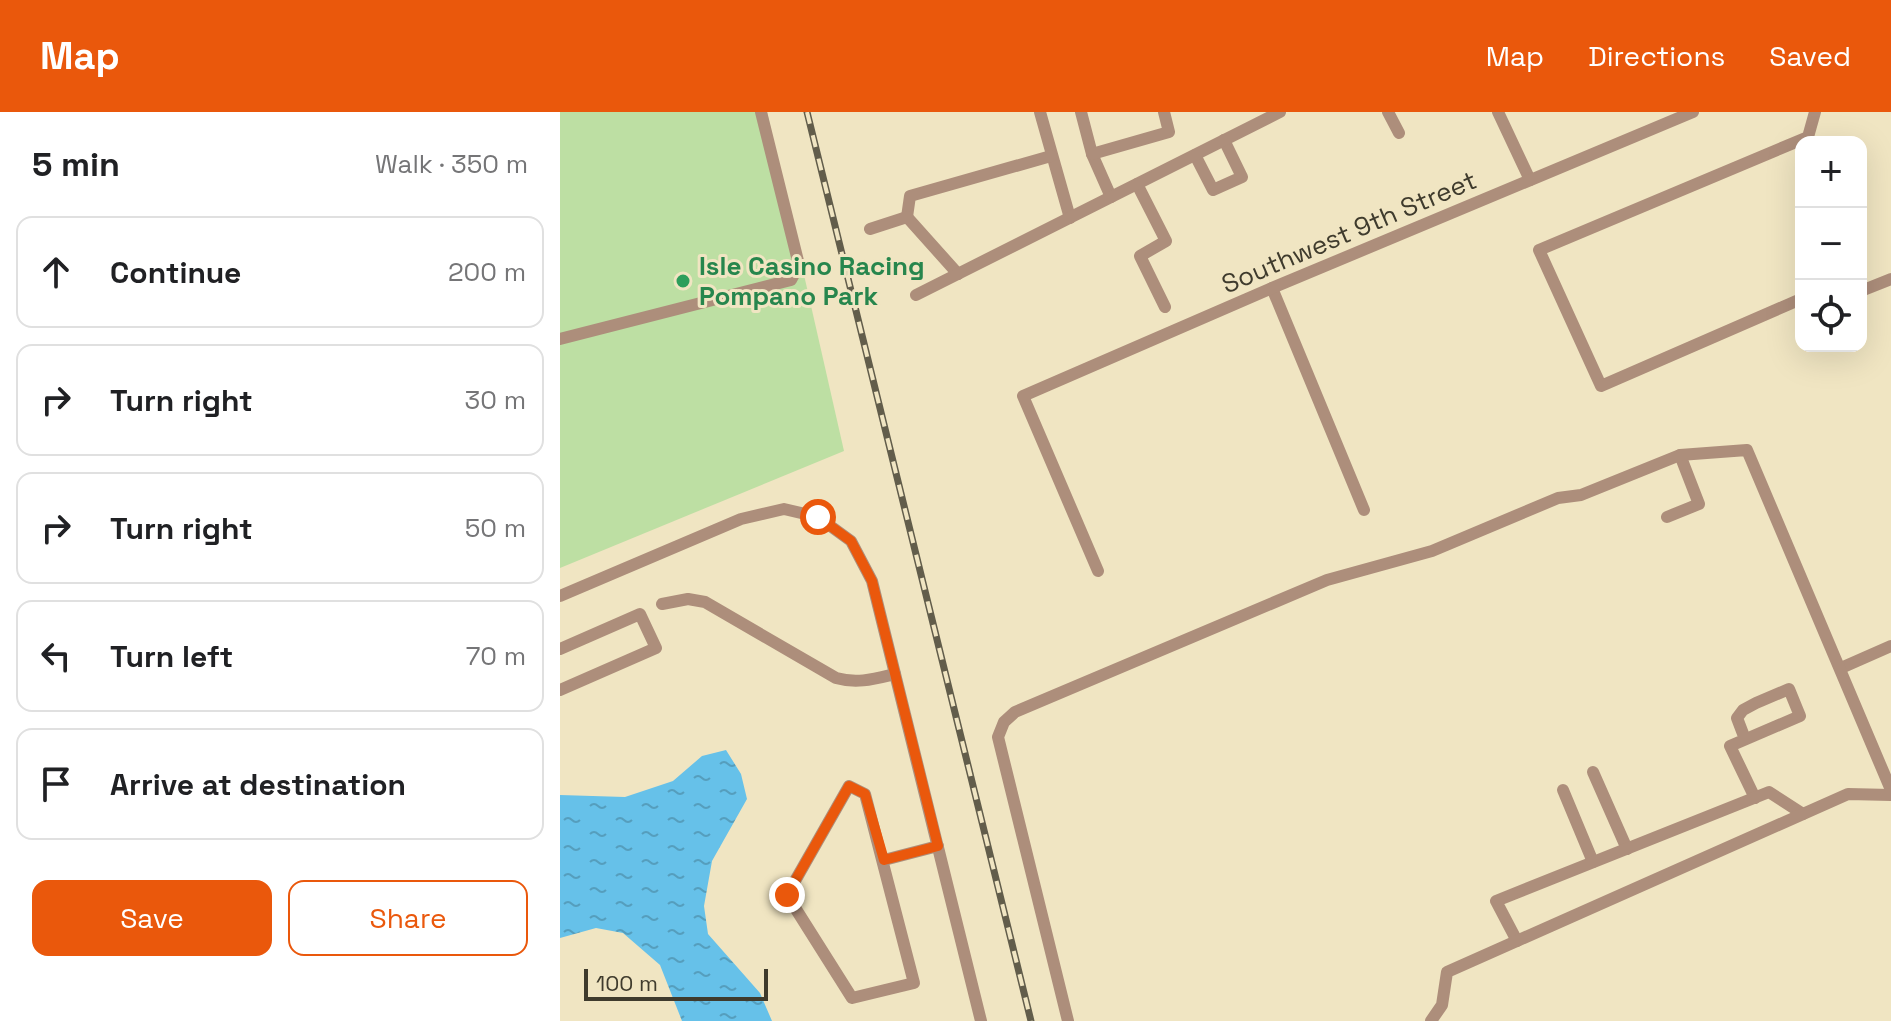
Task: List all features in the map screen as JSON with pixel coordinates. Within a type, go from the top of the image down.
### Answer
[{"type":"street","points":[[560,339],[791,280],[799,265],[761,112]]},
{"type":"street","points":[[1040,112],[1070,218]]},
{"type":"street","points":[[1081,112],[1092,154],[1111,197]]},
{"type":"street","points":[[1092,154],[1169,132],[1164,112]]},
{"type":"street","points":[[916,295],[1280,112]]},
{"type":"street","points":[[1388,112],[1399,133]]},
{"type":"street","points":[[1498,112],[1530,180]]},
{"type":"street","name":"Southwest 9th Street","points":[[1098,571],[1023,396],[1693,112]]},
{"type":"street","points":[[1795,302],[1601,386],[1539,250],[1808,137],[1815,112]]},
{"type":"street","points":[[1195,155],[1213,190],[1242,177],[1224,140]]},
{"type":"street","points":[[958,274],[907,217],[910,196],[1051,156]]},
{"type":"street","points":[[1137,184],[1166,241],[1140,256],[1165,307]]},
{"type":"street","points":[[870,229],[907,217]]},
{"type":"street","points":[[1867,289],[1891,279]]},
{"type":"street","points":[[1272,288],[1364,510]]},
{"type":"street","points":[[1068,1021],[998,737],[1004,722],[1015,712],[1327,580],[1432,551],[1558,498],[1581,495],[1680,455],[1747,450],[1891,792],[1848,794],[1447,972],[1442,1005],[1431,1021]]},
{"type":"street","points":[[1667,517],[1699,504],[1680,455]]},
{"type":"street","points":[[560,596],[741,519],[784,509],[818,517],[851,541],[872,581],[981,1021]]},
{"type":"street","points":[[662,604],[688,599],[705,602],[836,678],[850,682],[895,674]]},
{"type":"street","points":[[560,649],[640,614],[656,648],[560,690]]},
{"type":"street","points":[[1841,668],[1891,646]]},
{"type":"street","points":[[1745,739],[1737,718],[1743,710],[1789,689],[1800,716],[1730,746],[1755,798]]},
{"type":"street","points":[[1593,772],[1627,849]]},
{"type":"street","points":[[849,786],[865,794],[884,860],[914,983],[852,998],[787,895],[849,786]]},
{"type":"street","points":[[1563,790],[1593,862]]},
{"type":"street","points":[[1517,941],[1496,901],[1769,792],[1803,814]]},
{"type":"street","points":[[884,860],[938,846]]},
{"type":"green space","name":"Isle Casino Racing Pompano Park","points":[[560,112],[767,112],[844,451],[560,568]]},
{"type":"water","points":[[726,750],[741,774],[747,799],[712,861],[704,906],[708,934],[760,993],[772,1021],[682,1021],[660,965],[623,933],[596,928],[560,938],[560,795],[625,797],[673,781],[702,756]]},
{"type":"railway","points":[[807,112],[1031,1021]]},
{"type":"place","name":"Isle Casino Racing Pompano Park","points":[[683,281]]},
{"type":"route","points":[[787,895],[849,786],[865,794],[884,860],[938,846],[872,581],[851,541],[818,517]]}]
